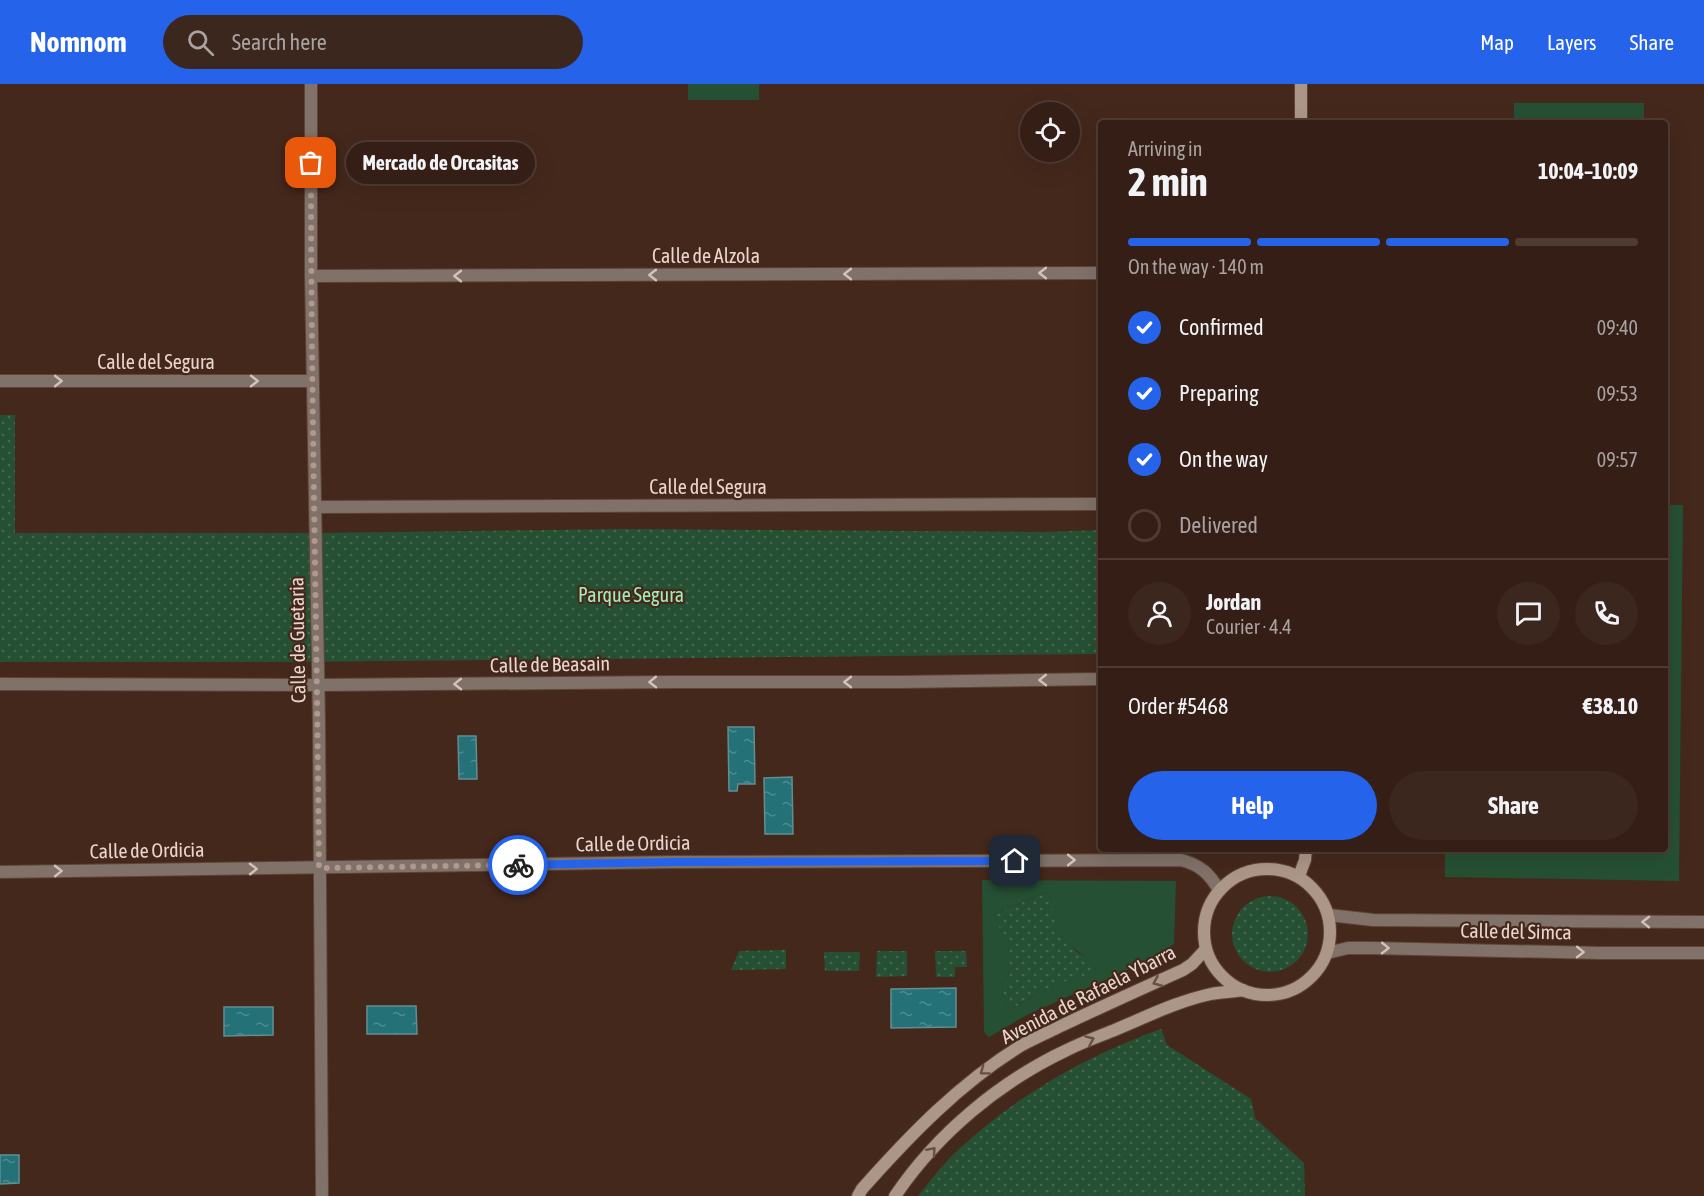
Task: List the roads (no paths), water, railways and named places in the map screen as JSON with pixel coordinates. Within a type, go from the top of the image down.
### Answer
[{"type":"main road","points":[[1301,84],[1301,120]]},
{"type":"main road","points":[[1299,876],[1306,852]]},
{"type":"main road","name":"Avenida de Rafaela Ybarra","points":[[1265,868],[1283,869],[1299,876],[1318,893],[1329,915],[1331,933],[1327,953],[1320,968],[1307,981],[1290,991],[1268,995],[1243,990],[1225,979],[1210,963],[1204,950],[1203,934],[1207,910],[1219,890],[1232,878],[1248,871],[1265,868]]},
{"type":"main road","name":"Avenida de Rafaela Ybarra","points":[[858,1196],[901,1146],[957,1092],[993,1065],[1023,1045],[1095,1009],[1183,970],[1204,950]]},
{"type":"main road","name":"Avenida de Rafaela Ybarra","points":[[894,1196],[940,1141],[962,1120],[1013,1080],[1065,1051],[1169,1006],[1212,994],[1243,990]]},
{"type":"street","name":"Calle de Guetaria","points":[[311,84],[312,381],[322,1196]]},
{"type":"street","name":"Calle de Alzola","points":[[311,276],[1098,273]]},
{"type":"street","name":"Calle del Segura","points":[[0,381],[312,381]]},
{"type":"street","name":"Calle del Segura","points":[[315,507],[1098,504]]},
{"type":"street","name":"Calle de Beasain","points":[[0,684],[317,685],[1098,679]]},
{"type":"street","name":"Calle de Ordicia","points":[[0,872],[686,862],[1181,860],[1194,864],[1211,876],[1219,890]]},
{"type":"street","name":"Calle del Simca","points":[[1329,915],[1372,920],[1704,922]]},
{"type":"street","name":"Calle del Simca","points":[[1327,953],[1348,948],[1704,953]]},
{"type":"water","points":[[728,727],[754,727],[755,784],[738,784],[737,791],[729,791]]},
{"type":"water","points":[[458,736],[476,736],[477,779],[459,779]]},
{"type":"water","points":[[792,777],[793,834],[765,834],[764,778]]},
{"type":"water","points":[[956,988],[956,1027],[891,1028],[891,989]]},
{"type":"water","points":[[367,1006],[416,1006],[417,1034],[367,1034]]},
{"type":"water","points":[[224,1007],[273,1007],[273,1035],[224,1036]]},
{"type":"water","points":[[0,1155],[19,1155],[19,1183],[0,1184]]},
{"type":"place","name":"Mercado de Orcasitas","points":[[311,163]]},
{"type":"park label","name":"Parque Segura","points":[[631,594]]}]
